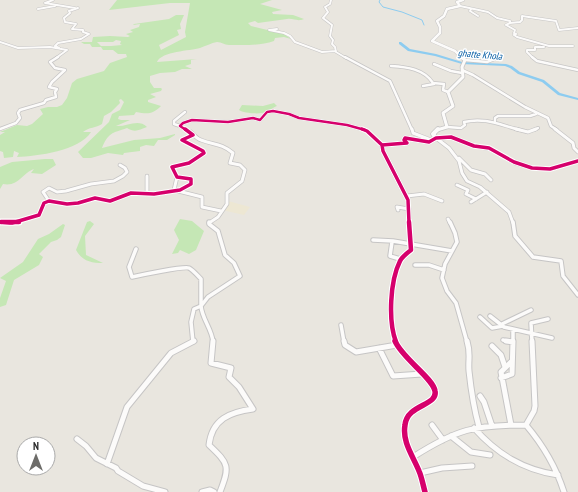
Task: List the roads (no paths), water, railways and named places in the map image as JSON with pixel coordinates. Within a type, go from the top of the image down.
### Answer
[{"type":"street","points":[[53,0],[45,3],[58,7]]},
{"type":"street","points":[[331,0],[330,4],[325,7],[328,12],[323,18],[332,25],[330,36],[333,40],[332,44],[335,46],[336,51]]},
{"type":"street","points":[[460,6],[457,2],[463,0]]},
{"type":"street","points":[[38,9],[55,6],[78,8],[69,11],[70,14],[64,18],[65,22],[76,24],[72,29],[83,30],[83,32],[89,34],[85,38],[55,45],[60,48]]},
{"type":"street","points":[[464,62],[455,51],[432,40],[440,33],[440,27],[437,21],[442,20],[446,16],[447,9],[460,6],[488,12],[498,18],[510,21],[510,23]]},
{"type":"street","points":[[471,9],[470,11],[478,16]]},
{"type":"street","points":[[573,46],[544,46],[525,38],[515,36],[515,30],[506,25],[520,22],[522,20],[522,16],[527,16],[556,21],[559,30],[578,28]]},
{"type":"street","points":[[277,29],[269,30],[285,33],[293,38],[295,42],[322,52],[336,51],[364,68],[390,81],[413,133],[439,140],[451,137],[474,146],[486,147],[497,151],[505,158],[536,170],[562,168],[578,161]]},
{"type":"street","points":[[0,42],[18,48],[60,48],[67,50],[67,52],[55,57],[50,62],[55,68],[66,70],[50,84],[49,87],[57,89],[55,92],[56,97],[46,100],[44,103],[20,110],[18,113],[20,118],[16,123],[0,130]]},
{"type":"street","points":[[544,46],[535,47],[535,50],[527,50],[527,52],[537,61],[578,70]]},
{"type":"street","points":[[464,62],[485,62],[497,58]]},
{"type":"street","points":[[448,92],[463,77],[462,72],[464,62]]},
{"type":"street","points":[[434,64],[450,71],[470,72],[505,94],[520,106],[548,118],[551,126],[573,142],[574,148],[578,152]]},
{"type":"street","points":[[391,66],[419,70],[428,76],[434,84]]},
{"type":"street","points":[[423,86],[444,84],[443,90],[448,92],[453,106],[443,112],[447,127]]},
{"type":"street","points":[[181,127],[183,123],[192,120],[228,122],[253,118],[260,120],[267,112],[273,111],[289,114],[298,118],[347,125],[367,131],[382,145],[383,151],[407,196],[409,210],[411,250],[400,259],[393,288],[392,310],[394,338],[397,346],[435,387],[435,396],[428,404],[413,409],[406,418],[404,440],[420,473],[425,492]]},
{"type":"street","points":[[107,464],[127,407],[171,352],[194,341],[191,322],[194,309],[201,306],[208,298],[240,276],[234,263],[225,255],[218,231],[209,224],[218,218],[221,211],[227,204],[227,193],[240,185],[246,173],[245,170],[240,165],[230,163],[233,153],[228,149],[218,144],[200,140],[193,132],[174,124],[174,121],[185,112]]},
{"type":"street","points":[[495,121],[495,118],[498,116],[530,116],[536,114]]},
{"type":"street","points":[[433,139],[433,134],[438,128],[461,128],[465,125],[464,122],[471,120],[495,121],[527,132],[534,131],[538,128]]},
{"type":"street","points":[[181,127],[193,135],[182,140],[203,151],[204,153],[189,162],[172,167],[177,177],[174,190],[202,197],[200,202],[202,207],[221,211]]},
{"type":"street","points":[[382,145],[408,144],[404,140],[405,138],[426,142],[433,139]]},
{"type":"street","points":[[433,139],[449,148],[459,161],[462,173],[468,180],[486,192],[509,212],[513,220],[515,236],[533,258],[555,259],[561,262],[563,276],[578,295]]},
{"type":"street","points":[[454,154],[471,170],[486,174],[491,180]]},
{"type":"street","points":[[49,201],[43,192],[49,188],[54,192],[64,192],[88,184],[106,182],[121,177],[127,172],[125,168],[120,165]]},
{"type":"street","points":[[147,176],[147,194]]},
{"type":"street","points":[[0,222],[4,224],[16,224],[39,215],[44,203],[49,201],[67,204],[78,203],[96,198],[110,201],[132,193],[154,194],[184,189],[191,184],[192,181],[190,178],[177,177]]},
{"type":"street","points":[[457,185],[468,190],[466,194],[476,199]]},
{"type":"street","points":[[471,202],[486,192]]},
{"type":"street","points":[[407,196],[424,194],[442,201]]},
{"type":"street","points":[[398,210],[397,206],[409,210]]},
{"type":"street","points":[[448,219],[454,229],[457,244],[452,251],[442,278],[447,291],[456,303],[470,350],[470,383],[474,394],[477,428],[485,442],[519,465],[531,471],[558,475]]},
{"type":"street","points":[[373,240],[393,241],[452,251]]},
{"type":"street","points":[[392,242],[390,256],[400,259]]},
{"type":"street","points":[[136,248],[128,266],[132,277],[168,271],[178,267],[189,268],[201,280],[199,287],[201,298],[200,302],[204,321],[210,329],[213,338],[211,363],[230,368],[229,377],[239,387],[253,408],[226,415],[216,427],[209,440],[209,445],[224,459],[228,471],[220,492]]},
{"type":"street","points":[[415,265],[429,265],[444,270]]},
{"type":"street","points":[[480,317],[492,328],[502,325],[531,310]]},
{"type":"street","points":[[490,316],[502,325],[513,329],[552,338]]},
{"type":"street","points":[[526,425],[536,406],[531,323],[543,319],[548,320]]},
{"type":"street","points":[[341,325],[346,346],[356,352],[397,346]]},
{"type":"street","points":[[501,378],[512,374],[513,329]]},
{"type":"street","points":[[503,340],[513,342]]},
{"type":"street","points":[[492,346],[501,355],[506,367]]},
{"type":"street","points":[[379,348],[393,376],[422,374]]},
{"type":"street","points":[[511,425],[500,372],[512,361]]},
{"type":"street","points":[[480,396],[484,402],[492,426]]},
{"type":"street","points":[[432,425],[443,440]]},
{"type":"street","points":[[413,457],[443,440],[467,429],[492,426],[526,425]]},
{"type":"street","points":[[526,425],[542,445],[558,475],[564,492]]},
{"type":"street","points":[[451,436],[471,452],[490,455]]},
{"type":"street","points":[[77,439],[86,446],[92,454],[116,468],[118,471],[141,484],[165,492]]},
{"type":"street","points":[[420,473],[442,468],[472,466]]},
{"type":"street","points":[[202,492],[210,490],[214,492]]},
{"type":"waterway","points":[[380,0],[379,2],[383,7],[402,12],[422,20],[424,25]]},
{"type":"waterway","name":"ghatte Khola","points":[[400,43],[409,50],[436,55],[462,63],[505,65],[511,67],[519,73],[543,81],[559,94],[578,99]]}]
